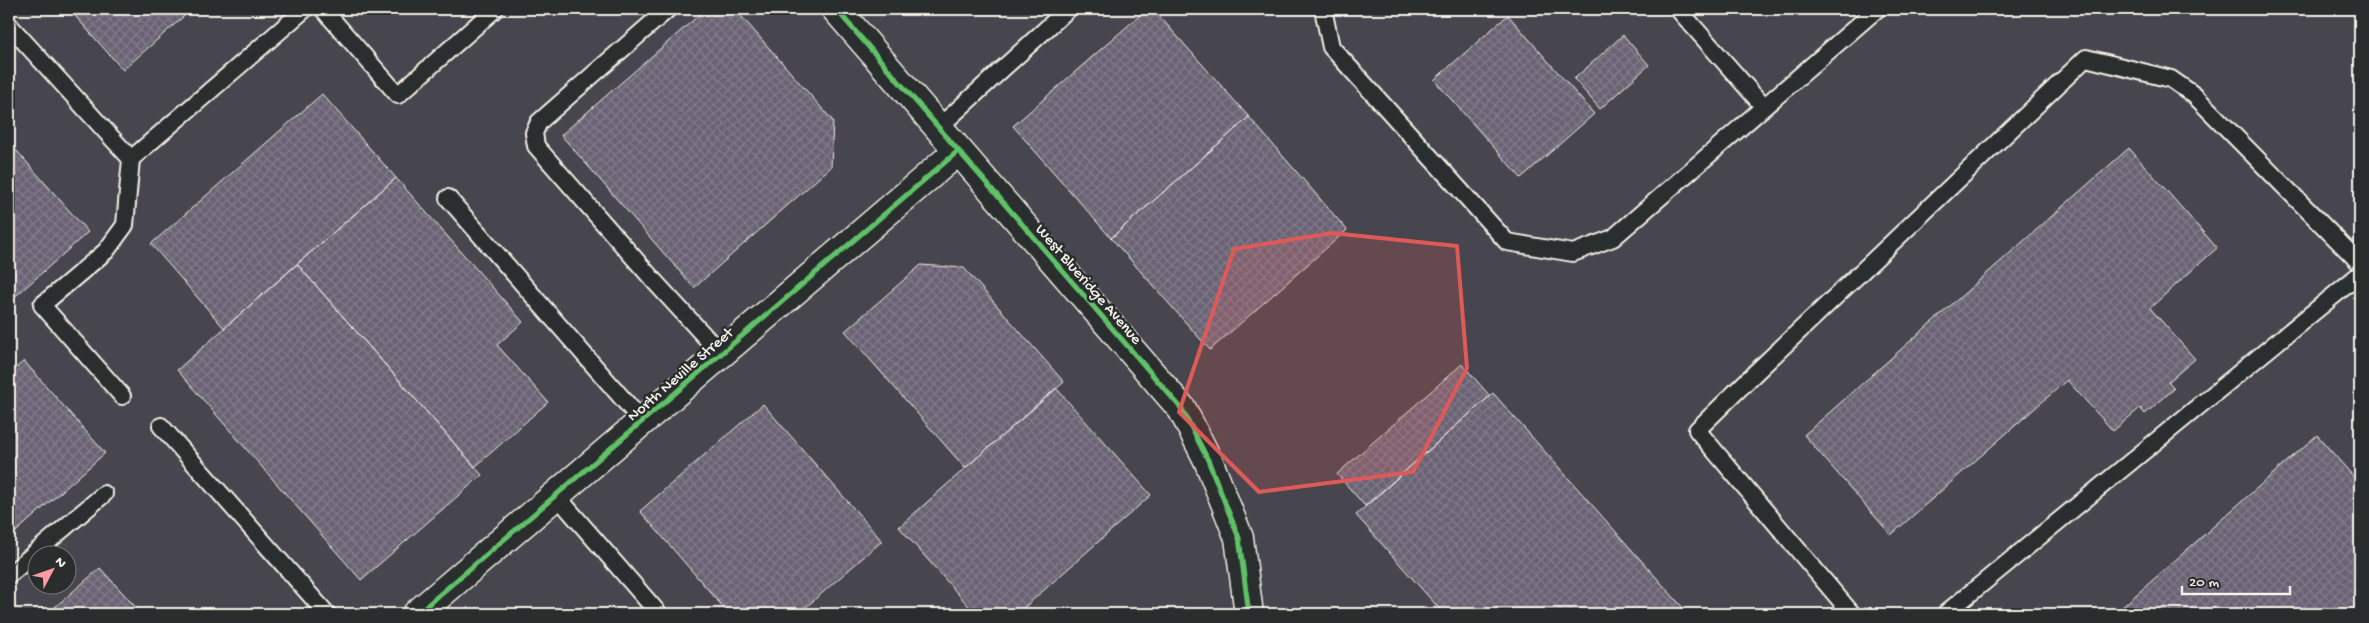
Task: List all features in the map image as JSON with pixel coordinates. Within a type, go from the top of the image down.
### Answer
[{"type":"street","name":"West Blueridge Avenue","points":[[836,9],[1182,409],[1208,460],[1239,538],[1250,614]]},
{"type":"street","name":"North Neville Street","points":[[417,614],[958,151]]},
{"type":"lane","points":[[122,396],[42,305],[106,251],[125,225],[131,159],[305,9]]},
{"type":"lane","points":[[323,9],[398,95],[495,9]]},
{"type":"lane","points":[[668,9],[539,122],[534,133],[536,146],[721,354]]},
{"type":"lane","points":[[938,128],[1032,44],[1068,9]]},
{"type":"lane","points":[[1323,9],[1331,47],[1507,242],[1573,253],[1612,238],[1877,9]]},
{"type":"lane","points":[[1678,9],[1764,107]]},
{"type":"lane","points":[[9,25],[131,159]]},
{"type":"lane","points":[[1852,614],[1697,430],[2086,58],[2171,79],[2194,95],[2360,263]]},
{"type":"lane","points":[[448,198],[642,421]]},
{"type":"lane","points":[[1945,614],[2360,274]]},
{"type":"lane","points":[[162,426],[327,614]]},
{"type":"lane","points":[[9,575],[104,494]]},
{"type":"lane","points":[[556,496],[659,614]]},
{"type":"highlighted area","points":[[1332,233],[1457,246],[1467,368],[1413,472],[1259,492],[1179,412],[1234,249]]},
{"type":"shaded area","points":[[9,9],[2360,9],[2360,614],[9,614]]},
{"type":"building","points":[[69,9],[192,9],[123,70]]},
{"type":"building","points":[[706,9],[735,9],[833,121],[831,167],[694,288],[561,135]]},
{"type":"building","points":[[1147,9],[1153,9],[1249,117],[1111,238],[1013,126]]},
{"type":"building","points":[[1508,15],[1594,114],[1521,178],[1434,80]]},
{"type":"building","points":[[1623,35],[1649,65],[1600,109],[1574,79]]},
{"type":"building","points":[[322,94],[396,178],[224,328],[151,244]]},
{"type":"building","points":[[1249,117],[1347,230],[1210,350],[1111,238]]},
{"type":"building","points":[[9,142],[88,232],[9,302]]},
{"type":"building","points":[[2129,148],[2217,248],[2150,308],[2195,359],[2168,382],[2174,389],[2145,414],[2140,408],[2113,431],[2067,380],[1891,535],[1804,435]]},
{"type":"building","points":[[396,178],[523,322],[497,345],[548,402],[475,467],[297,264]]},
{"type":"building","points":[[297,264],[482,475],[361,580],[177,370]]},
{"type":"building","points":[[921,265],[964,268],[1064,382],[965,468],[845,331]]},
{"type":"building","points":[[24,361],[105,453],[9,538],[9,374]]},
{"type":"building","points":[[1462,364],[1490,396],[1365,506],[1337,474]]},
{"type":"building","points":[[1056,388],[1151,495],[1017,614],[973,611],[899,527]]},
{"type":"building","points":[[1493,393],[1685,610],[1680,614],[1444,614],[1356,515]]},
{"type":"building","points":[[763,404],[882,541],[798,614],[729,614],[640,511]]},
{"type":"building","points":[[2317,435],[2360,484],[2360,614],[2124,614],[2120,609]]},
{"type":"building","points":[[100,568],[142,614],[47,614],[68,596],[78,596],[78,587]]},
{"type":"cycle path","points":[[836,9],[1182,409],[1208,460],[1239,538],[1249,614]]},
{"type":"cycle path","points":[[417,614],[958,151]]}]
